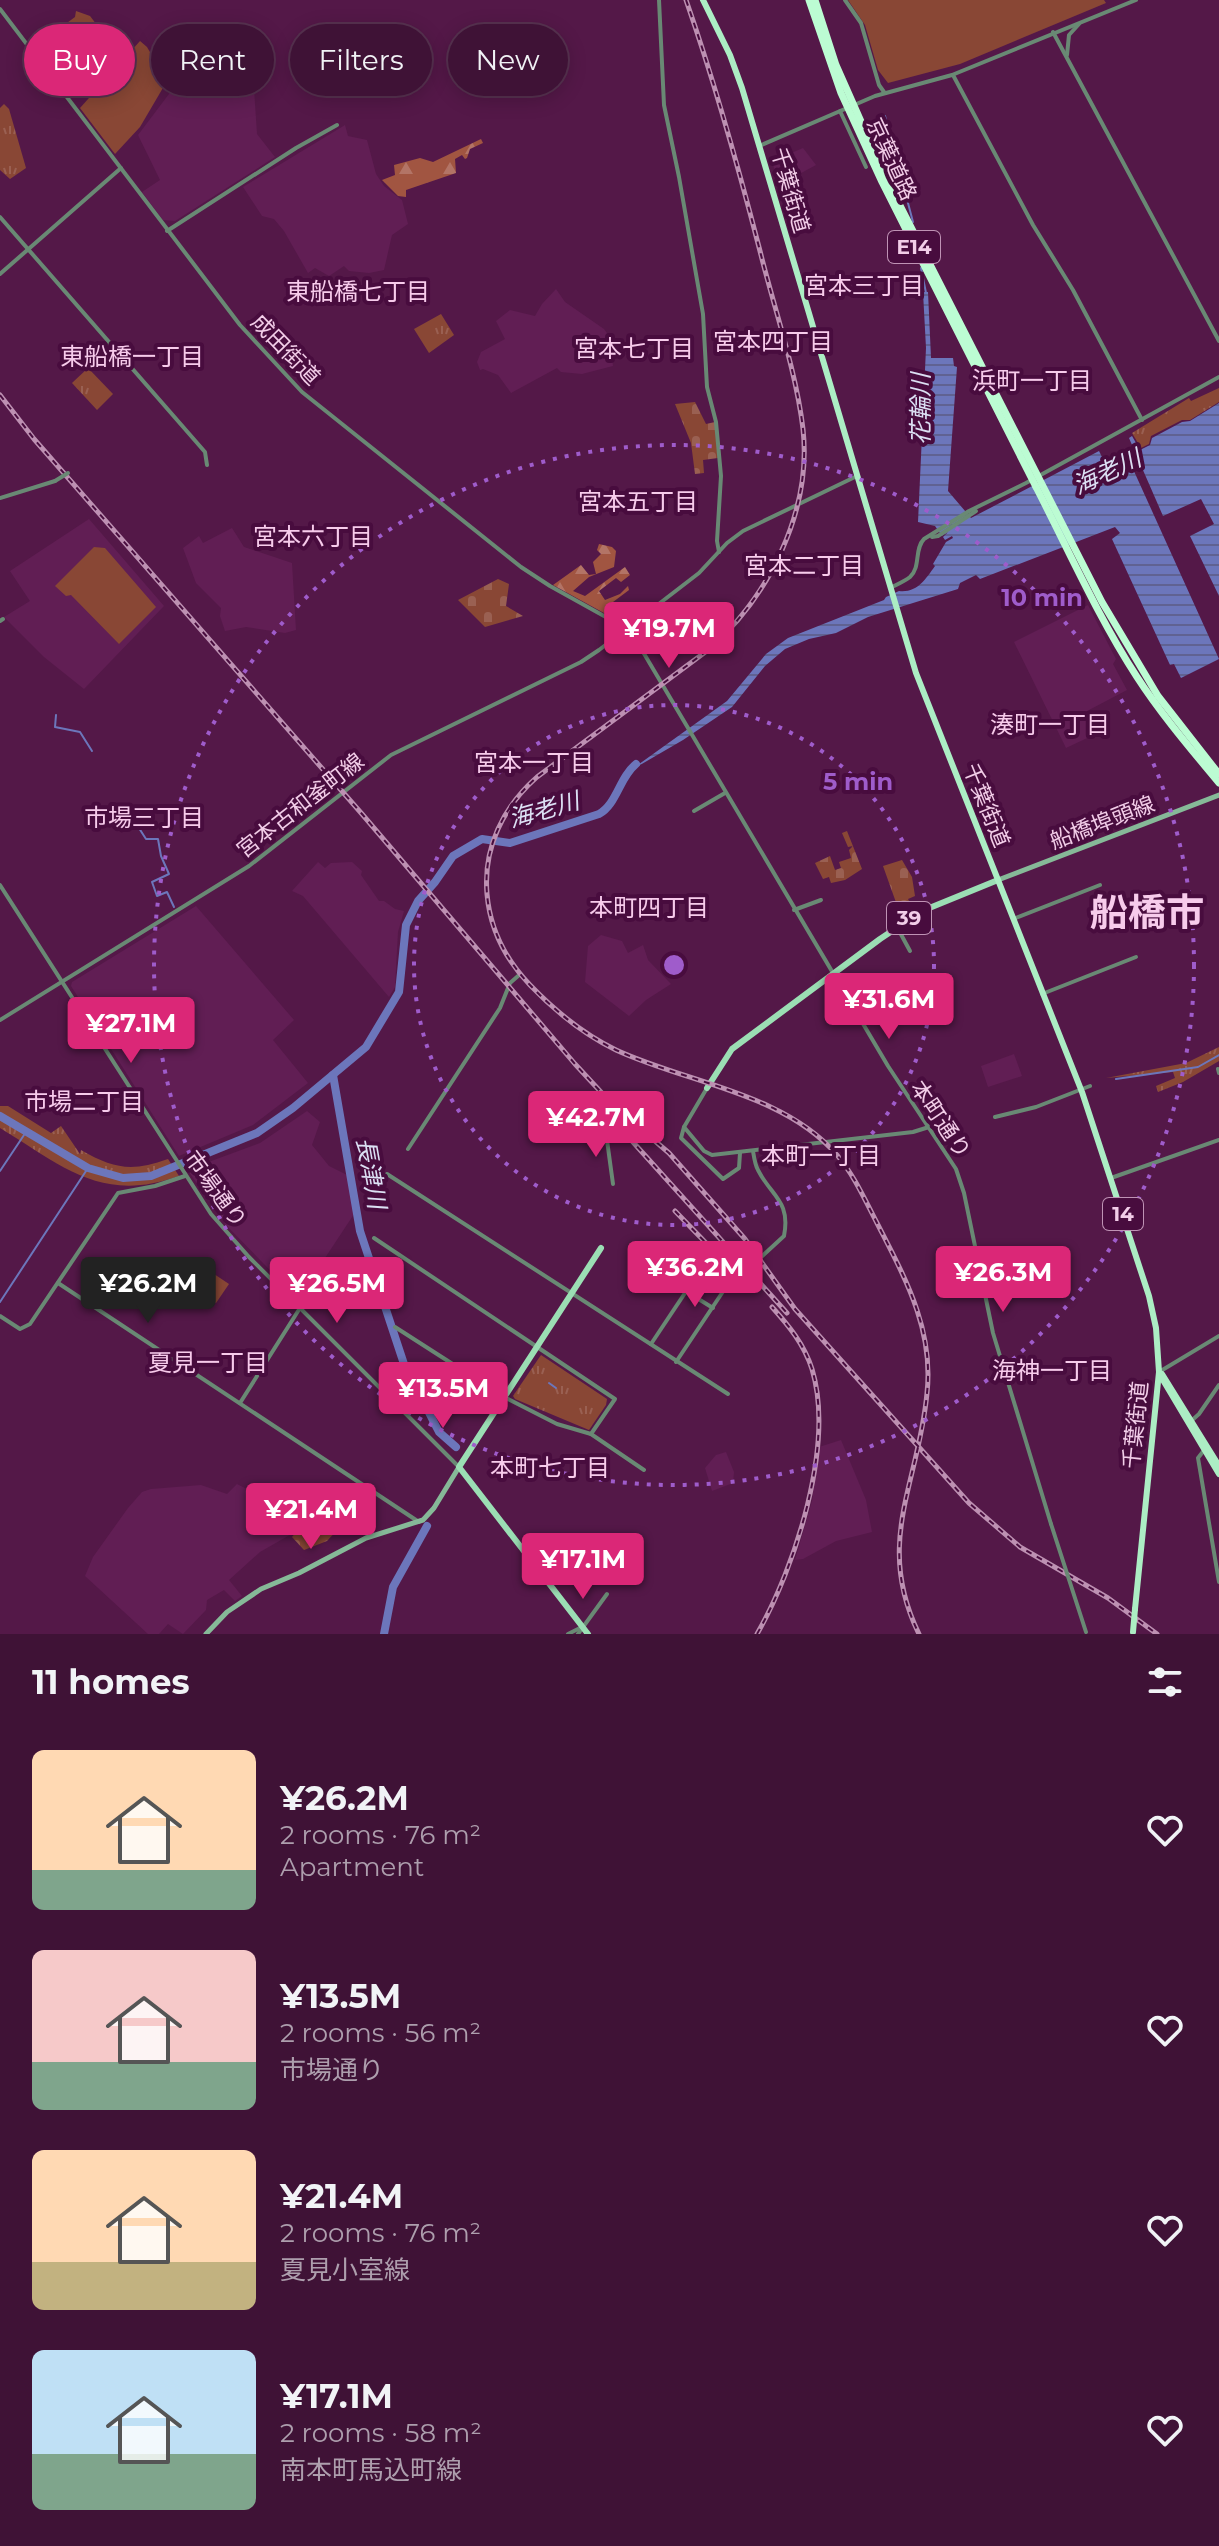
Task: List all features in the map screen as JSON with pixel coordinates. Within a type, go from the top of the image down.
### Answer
[{"type":"highway","name":"千葉街道","points":[[703,0],[736,70],[917,678],[1081,1089],[1149,1296],[1156,1328],[1159,1372],[1133,1633]]},
{"type":"highway","name":"京葉道路","points":[[809,0],[841,93],[882,182],[1109,629],[1152,699],[1219,783]]},
{"type":"highway","name":"京葉道路","points":[[815,0],[836,65],[886,178],[1102,602],[1150,684],[1219,774]]},
{"type":"highway","name":"14","points":[[1159,1372],[1219,1474]]},
{"type":"highway","name":"14","points":[[1159,1372],[1168,1381],[1189,1422]]},
{"type":"highway","points":[[1155,1404],[1164,1397],[1174,1401]]},
{"type":"highway","name":"14","points":[[1206,1449],[1219,1466]]},
{"type":"main road","name":"船橋埠頭線","points":[[998,880],[1219,795]]},
{"type":"main road","name":"39","points":[[707,1088],[732,1049],[897,927],[922,911],[998,880]]},
{"type":"main road","points":[[206,1634],[227,1612],[261,1589],[366,1538],[420,1522],[434,1508],[601,1248]]},
{"type":"main road","points":[[459,1467],[580,1631],[588,1634]]},
{"type":"street","points":[[659,0],[664,105],[703,314],[706,379],[716,422],[721,469],[719,552]]},
{"type":"street","points":[[845,0],[861,23],[879,85],[884,92]]},
{"type":"street","points":[[759,146],[884,92],[952,75],[1136,0]]},
{"type":"street","name":"成田街道","points":[[0,9],[249,336],[302,392],[538,579],[628,629]]},
{"type":"street","points":[[1067,57],[1068,38],[1082,21]]},
{"type":"street","points":[[1053,32],[1219,341]]},
{"type":"street","points":[[952,75],[1142,420]]},
{"type":"street","points":[[840,111],[866,167]]},
{"type":"street","points":[[167,231],[337,125]]},
{"type":"street","points":[[0,274],[121,168]]},
{"type":"street","points":[[0,217],[205,452],[207,465]]},
{"type":"street","points":[[891,591],[911,576],[919,544],[930,536],[1219,377]]},
{"type":"street","points":[[0,498],[55,481],[68,473]]},
{"type":"street","points":[[719,552],[743,531],[857,476]]},
{"type":"street","name":"宮本古和釜町線","points":[[0,1020],[249,866],[391,755],[581,662],[693,578],[719,552]]},
{"type":"street","name":"本町通り","points":[[628,629],[899,1084],[952,1160],[961,1180],[993,1333],[1086,1633]]},
{"type":"street","points":[[694,811],[725,793]]},
{"type":"street","name":"市場通り","points":[[0,885],[181,1170],[221,1227],[459,1467]]},
{"type":"street","points":[[1013,919],[1100,885]]},
{"type":"street","points":[[794,910],[821,900]]},
{"type":"street","points":[[897,927],[910,951]]},
{"type":"street","points":[[1042,994],[1136,957]]},
{"type":"street","points":[[408,1149],[500,1008],[510,983],[518,976]]},
{"type":"street","points":[[995,1117],[1036,1107],[1090,1086]]},
{"type":"street","points":[[707,1088],[684,1127],[681,1138],[721,1179],[739,1168],[740,1153]]},
{"type":"street","points":[[684,1127],[710,1155],[913,1132],[929,1127]]},
{"type":"street","points":[[606,1133],[613,1184]]},
{"type":"street","points":[[1111,1178],[1219,1140]]},
{"type":"street","points":[[753,1151],[756,1168],[783,1205],[786,1222],[784,1236],[759,1259]]},
{"type":"street","points":[[387,1174],[728,1394]]},
{"type":"street","points":[[0,1316],[18,1328],[26,1328],[118,1193],[185,1176]]},
{"type":"street","points":[[374,1238],[615,1399],[591,1434]]},
{"type":"street","points":[[650,1345],[709,1257]]},
{"type":"street","points":[[645,1266],[713,1308]]},
{"type":"street","points":[[676,1362],[736,1278]]},
{"type":"street","points":[[58,1283],[420,1522]]},
{"type":"street","points":[[240,1403],[300,1308]]},
{"type":"street","points":[[395,1327],[504,1397],[557,1424],[591,1434],[644,1470]]},
{"type":"street","points":[[1159,1372],[1219,1336]]},
{"type":"street","points":[[1189,1422],[1199,1414],[1219,1385]]},
{"type":"street","points":[[1206,1449],[1198,1458],[1219,1582]]},
{"type":"street","points":[[568,1634],[580,1631],[607,1594]]},
{"type":"shaded area","points":[[167,96],[254,96],[257,134],[275,157],[175,221],[163,220],[142,192],[160,180],[138,135]]},
{"type":"shaded area","points":[[345,125],[348,136],[367,140],[376,174],[384,186],[402,200],[408,224],[392,235],[384,270],[369,273],[349,271],[344,266],[329,276],[315,268],[308,273],[284,231],[274,219],[262,216],[243,187]]},
{"type":"shaded area","points":[[803,148],[816,165],[779,185],[772,161]]},
{"type":"shaded area","points":[[556,289],[565,302],[604,329],[609,336],[613,366],[582,374],[561,372],[557,368],[511,393],[498,375],[480,370],[477,362],[481,352],[505,339],[496,321],[510,310],[535,316]]},
{"type":"shaded area","points":[[89,519],[164,606],[84,689],[44,657],[4,617],[30,601],[10,571]]},
{"type":"shaded area","points":[[232,528],[244,547],[292,563],[296,630],[285,633],[246,627],[225,631],[221,608],[196,583],[183,548],[199,536],[203,543]]},
{"type":"shaded area","points":[[1088,605],[1116,659],[1113,664],[1127,690],[1089,710],[1100,732],[1066,748],[1014,642]]},
{"type":"shaded area","points":[[318,862],[325,868],[331,863],[352,862],[362,871],[361,875],[379,901],[404,911],[398,932],[395,987],[389,997],[303,896],[292,891]]},
{"type":"shaded area","points":[[196,906],[294,1020],[273,1040],[308,1083],[253,1125],[179,1156],[71,986],[72,982]]},
{"type":"shaded area","points":[[601,935],[622,941],[628,953],[643,945],[648,960],[671,984],[646,1000],[629,1016],[585,982],[588,946]]},
{"type":"shaded area","points":[[1014,1054],[1022,1076],[988,1087],[981,1066]]},
{"type":"shaded area","points":[[307,1111],[320,1122],[312,1145],[329,1166],[347,1175],[354,1214],[300,1296],[296,1297],[225,1224],[189,1172],[260,1143]]},
{"type":"shaded area","points":[[841,1440],[866,1500],[872,1532],[836,1541],[803,1559],[795,1560],[812,1501],[819,1447]]},
{"type":"shaded area","points":[[726,1452],[734,1472],[733,1483],[712,1491],[705,1468],[716,1455]]},
{"type":"shaded area","points":[[237,1484],[303,1518],[288,1536],[260,1552],[229,1580],[242,1596],[235,1601],[224,1590],[207,1600],[206,1610],[183,1634],[168,1624],[159,1634],[148,1634],[85,1576],[93,1557],[142,1492],[201,1485],[227,1494]]},
{"type":"green space","points":[[848,0],[1104,0],[1106,3],[960,64],[888,83],[878,70],[865,25]]},
{"type":"green space","points":[[76,11],[90,16],[96,24],[66,24],[75,17]]},
{"type":"green space","points":[[140,41],[151,54],[151,96],[158,96],[140,127],[115,154],[80,108],[91,96],[135,96],[135,47]]},
{"type":"green space","points":[[4,104],[9,109],[26,168],[10,179],[0,170],[0,108]]},
{"type":"green space","points":[[481,139],[483,143],[470,149],[467,158],[462,155],[455,159],[456,173],[406,190],[406,197],[398,196],[382,180],[395,175],[394,165],[420,158],[433,162]]},
{"type":"green space","points":[[441,314],[454,335],[429,353],[414,329]]},
{"type":"green space","points":[[88,368],[113,394],[97,410],[72,383]]},
{"type":"green space","points":[[1219,388],[1219,402],[1190,420],[1182,420],[1151,436],[1149,444],[1141,448],[1132,433],[1189,398],[1191,401]]},
{"type":"green space","points":[[695,402],[706,424],[715,422],[718,458],[703,460],[704,473],[695,474],[691,443],[675,404]]},
{"type":"green space","points":[[599,544],[616,551],[614,567],[589,577],[573,591],[585,596],[625,567],[630,575],[621,582],[616,578],[599,591],[605,600],[620,594],[628,586],[629,590],[605,608],[611,614],[616,612],[624,624],[553,585],[581,565],[589,575],[596,574],[593,562],[601,554],[597,550]]},
{"type":"green space","points":[[94,547],[105,548],[156,607],[119,644],[71,595],[66,596],[55,586]]},
{"type":"green space","points":[[498,579],[509,584],[506,606],[523,616],[485,627],[458,600]]},
{"type":"green space","points":[[847,831],[853,846],[848,847],[842,833]]},
{"type":"green space","points":[[853,846],[862,869],[845,880],[831,883],[829,877],[823,879],[815,863],[830,856],[835,870],[841,868],[839,862],[851,858],[849,850]]},
{"type":"green space","points":[[902,860],[912,877],[915,896],[908,899],[910,903],[898,908],[883,866]]},
{"type":"green space","points":[[1219,1047],[1219,1061],[1183,1082],[1158,1092],[1156,1086],[1175,1078],[1173,1072],[1106,1078],[1186,1063]]},
{"type":"green space","points":[[0,1106],[8,1106],[51,1133],[61,1126],[80,1154],[81,1150],[114,1165],[133,1167],[168,1159],[179,1176],[151,1184],[127,1186],[84,1177],[0,1128]]},
{"type":"green space","points":[[202,1266],[229,1284],[216,1303],[190,1285]]},
{"type":"green space","points":[[541,1355],[607,1399],[589,1430],[513,1396]]},
{"type":"green space","points":[[317,1516],[339,1528],[327,1541],[304,1550],[292,1537],[306,1521]]},
{"type":"water","points":[[923,292],[928,292],[931,358],[953,358],[957,367],[948,491],[971,518],[1099,451],[1113,479],[1133,469],[1219,659],[1181,678],[1174,664],[1170,665],[1112,539],[1120,533],[1115,527],[980,579],[976,575],[960,583],[958,589],[868,617],[836,633],[785,649],[765,666],[732,707],[628,772],[727,701],[766,654],[788,638],[884,600],[899,591],[916,588],[935,566],[933,564],[946,542],[953,538],[945,540],[943,537],[948,532],[942,536],[935,526],[918,522],[926,348]]},
{"type":"water","points":[[1219,403],[1219,596],[1190,536],[1214,524],[1201,499],[1163,516],[1129,438],[1132,436],[1140,450],[1150,445],[1152,438],[1190,421]]},
{"type":"waterway","name":"花輪川","points":[[885,116],[913,222]]},
{"type":"waterway","name":"花輪川","points":[[921,268],[926,293]]},
{"type":"waterway","points":[[56,715],[55,727],[80,732],[92,751]]},
{"type":"waterway","name":"海老川","points":[[0,1116],[88,1168],[123,1178],[151,1176],[257,1133],[293,1108],[366,1047],[399,992],[406,925],[418,901],[453,856],[482,839],[510,843],[599,814],[610,804],[636,764]]},
{"type":"waterway","points":[[126,816],[146,839],[158,839],[169,874],[152,882],[157,896],[167,892],[174,907]]},
{"type":"waterway","points":[[1116,1079],[1198,1067],[1219,1055]]},
{"type":"waterway","name":"長津川","points":[[333,1075],[360,1231],[404,1364],[439,1432],[456,1447]]},
{"type":"waterway","points":[[0,1171],[26,1132]]},
{"type":"waterway","points":[[0,1302],[88,1168]]},
{"type":"waterway","points":[[549,1383],[556,1388]]},
{"type":"waterway","name":"長津川","points":[[384,1634],[393,1587],[427,1526]]},
{"type":"tunnel","points":[[736,1278],[759,1259]]},
{"type":"railway","points":[[686,0],[735,156],[795,384],[803,429],[801,491],[782,550],[750,605],[730,629],[708,650],[537,777],[514,801],[492,845],[487,894],[496,932],[514,965],[540,995],[570,1021],[616,1050],[763,1103],[790,1117],[815,1134],[837,1155],[854,1179],[907,1284],[926,1347],[928,1370],[923,1425],[903,1513],[900,1541],[900,1570],[906,1601],[919,1634]]},
{"type":"railway","points":[[0,395],[34,439],[362,814],[575,1064],[612,1104],[669,1153],[745,1239],[795,1309],[969,1503],[1020,1547],[1108,1598],[1157,1634]]},
{"type":"railway","points":[[605,1111],[787,1313]]},
{"type":"railway","points":[[675,1211],[739,1277]]},
{"type":"railway","points":[[757,1634],[785,1575],[797,1541],[815,1469],[818,1433],[818,1400],[809,1360],[772,1307]]},
{"type":"district","name":"宮本三丁目","points":[[864,286]]},
{"type":"district","name":"東船橋七丁目","points":[[358,292]]},
{"type":"district","name":"宮本四丁目","points":[[773,342]]},
{"type":"district","name":"宮本七丁目","points":[[634,349]]},
{"type":"district","name":"東船橋一丁目","points":[[132,357]]},
{"type":"district","name":"浜町一丁目","points":[[1032,381]]},
{"type":"district","name":"宮本五丁目","points":[[638,502]]},
{"type":"district","name":"宮本六丁目","points":[[313,537]]},
{"type":"district","name":"宮本二丁目","points":[[804,566]]},
{"type":"district","name":"湊町一丁目","points":[[1050,725]]},
{"type":"district","name":"宮本一丁目","points":[[534,763]]},
{"type":"district","name":"市場三丁目","points":[[144,818]]},
{"type":"district","name":"本町四丁目","points":[[649,908]]},
{"type":"district","name":"船橋市","points":[[1147,913]]},
{"type":"district","name":"市場二丁目","points":[[84,1102]]},
{"type":"district","name":"本町一丁目","points":[[821,1156]]},
{"type":"district","name":"夏見一丁目","points":[[208,1363]]},
{"type":"district","name":"海神一丁目","points":[[1052,1371]]},
{"type":"district","name":"本町七丁目","points":[[550,1468]]}]
